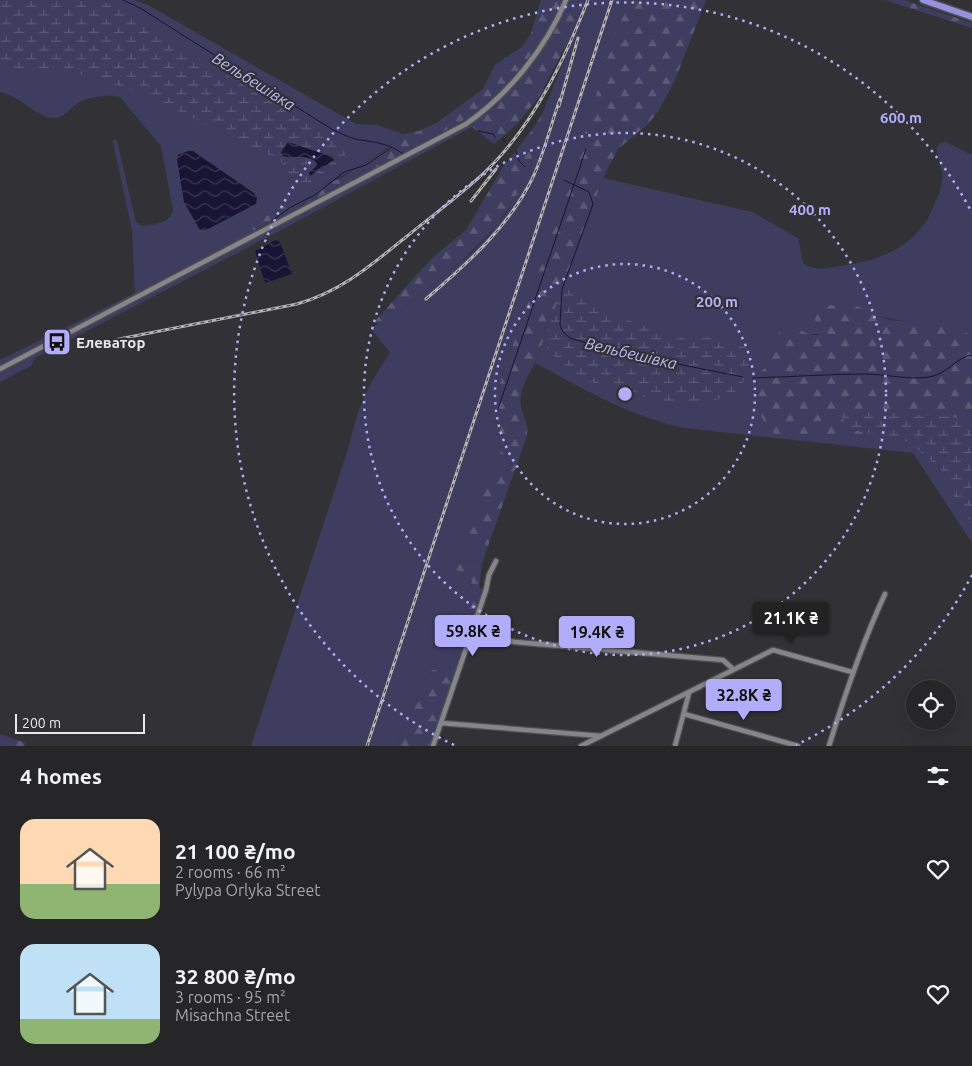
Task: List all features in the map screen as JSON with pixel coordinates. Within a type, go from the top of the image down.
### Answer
[{"type":"highway","points":[[923,0],[972,17]]},
{"type":"street","points":[[0,369],[466,124],[501,93],[531,61],[551,30],[566,0]]},
{"type":"street","points":[[433,746],[489,575],[496,561]]},
{"type":"street","points":[[828,746],[852,672],[869,628],[886,594]]},
{"type":"street","points":[[470,635],[515,642],[723,660],[733,669]]},
{"type":"street","points":[[581,746],[689,693],[733,669],[775,650],[852,672]]},
{"type":"street","points":[[675,746],[689,693]]},
{"type":"street","points":[[684,714],[798,746]]},
{"type":"street","points":[[441,723],[601,736]]},
{"type":"green space","points":[[0,0],[134,0],[148,5],[356,124],[378,125],[403,134],[392,144],[356,168],[254,224],[254,231],[411,150],[472,115],[472,127],[285,228],[35,358],[31,366],[0,382],[0,360],[135,293],[132,230],[113,142],[114,139],[117,141],[136,222],[142,226],[157,224],[169,218],[173,210],[161,146],[120,97],[105,96],[87,99],[75,105],[60,117],[52,118],[40,114],[7,94],[0,92]]},
{"type":"green space","points":[[0,0],[97,0],[111,5],[335,140],[345,153],[346,163],[307,190],[298,189],[280,160],[139,92],[73,72],[0,67]]},
{"type":"green space","points":[[541,0],[584,0],[574,30],[539,97],[516,125],[494,144],[472,127],[474,118],[472,115],[411,150],[253,231],[253,224],[302,195],[343,177],[384,151],[403,134],[419,131],[438,122],[483,89],[495,65],[523,46],[531,33]]},
{"type":"green space","points":[[584,0],[644,0],[644,3],[624,3],[575,166],[489,414],[491,419],[501,426],[495,438],[500,455],[508,457],[510,468],[504,472],[499,470],[468,536],[488,546],[482,564],[462,559],[454,568],[472,580],[465,602],[445,618],[440,635],[459,640],[450,667],[443,670],[432,670],[427,677],[395,746],[251,746],[349,446],[356,419],[369,387],[390,353],[370,327],[381,326],[471,254],[504,216],[529,172],[542,114],[562,66]]},
{"type":"green space","points":[[645,0],[706,0],[675,80],[659,110],[649,123],[618,149],[603,178],[535,363],[521,393],[520,400],[527,436],[488,546],[468,536],[490,474],[497,470],[507,471],[510,468],[508,457],[497,453],[494,449],[495,438],[501,428],[499,423],[491,420],[489,414],[575,166],[624,2],[643,3]]},
{"type":"green space","points":[[885,0],[904,0],[972,23],[972,28]]},
{"type":"green space","points":[[542,114],[528,176],[498,224],[462,261],[381,326],[377,325],[376,320],[430,260],[466,230],[503,167]]},
{"type":"green space","points":[[946,142],[972,155],[972,336],[879,316],[815,319],[819,334],[804,334],[790,327],[777,338],[772,360],[754,378],[972,425],[972,543],[913,453],[684,428],[663,423],[625,409],[535,363],[603,178],[752,212],[798,238],[803,263],[818,269],[875,258],[900,247],[911,239],[929,217],[942,184],[937,147],[940,143]]},
{"type":"green space","points":[[562,289],[577,292],[603,312],[682,338],[719,338],[742,346],[751,351],[752,357],[743,382],[735,391],[716,400],[680,403],[660,402],[584,380],[551,354],[546,346],[548,327]]},
{"type":"green space","points":[[825,305],[856,306],[889,320],[958,328],[972,336],[972,425],[907,436],[778,436],[772,432],[762,419],[759,411],[754,378],[770,361],[774,354],[778,334],[784,328],[793,327],[810,334],[819,335],[815,319],[819,307]]},
{"type":"green space","points":[[845,410],[972,419],[972,523],[957,506],[948,476],[908,442],[848,429],[842,417]]},
{"type":"green space","points":[[462,559],[482,564],[479,588],[486,590],[433,746],[395,746],[427,677],[432,670],[443,670],[450,667],[459,641],[440,635],[437,629],[445,618],[465,602],[472,581],[454,568]]},
{"type":"green space","points":[[0,734],[26,743],[24,746],[0,746]]},
{"type":"water","points":[[288,142],[333,157],[334,160],[310,176],[309,173],[317,165],[316,162],[304,157],[283,156],[281,152]]},
{"type":"water","points":[[193,151],[254,193],[257,198],[256,204],[206,230],[200,230],[184,202],[177,160],[178,155]]},
{"type":"water","points":[[276,240],[280,242],[292,274],[265,283],[255,251]]},
{"type":"waterway","name":"Вельбешівка","points":[[123,0],[140,8],[333,130],[355,139],[387,145],[404,155]]},
{"type":"waterway","name":"Вельбешівка","points":[[478,131],[493,134],[495,137]]},
{"type":"waterway","name":"Вельбешівка","points":[[271,221],[291,207],[315,195],[344,172],[366,165],[391,148]]},
{"type":"waterway","points":[[497,412],[586,149]]},
{"type":"waterway","name":"Вельбешівка","points":[[516,151],[519,161],[525,167]]},
{"type":"waterway","name":"Вельбешівка","points":[[564,180],[589,192],[593,204],[562,289],[560,325],[563,332],[570,338],[618,352],[743,377]]},
{"type":"waterway","name":"Вельбешівка","points":[[753,378],[836,374],[872,374],[913,378],[929,377],[941,373],[967,356],[972,355]]},
{"type":"railway","points":[[114,340],[297,304],[313,299],[342,285],[368,267],[451,202],[493,164],[509,146],[548,86],[570,44],[588,0]]},
{"type":"railway","points":[[367,746],[612,0]]},
{"type":"railway","points":[[559,106],[578,38]]},
{"type":"railway","points":[[426,299],[487,243],[513,211],[534,175],[560,99]]},
{"type":"railway","points":[[471,201],[496,169]]},
{"type":"place","name":"Елеватор","points":[[57,342]]}]
